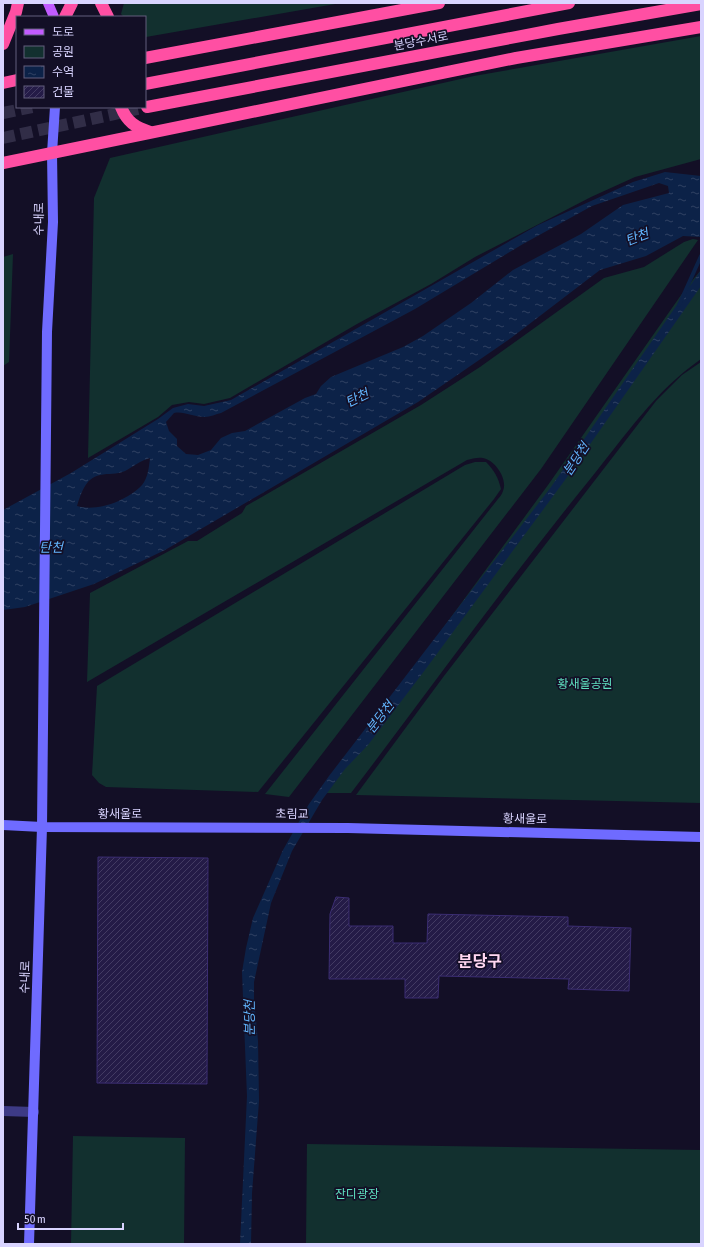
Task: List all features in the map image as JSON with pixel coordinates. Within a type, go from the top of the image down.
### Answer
[{"type":"highway","points":[[3,44],[14,18],[18,3]]},
{"type":"highway","points":[[60,16],[61,3]]},
{"type":"highway","points":[[66,16],[72,3]]},
{"type":"highway","points":[[101,3],[108,16]]},
{"type":"highway","points":[[151,56],[439,3]]},
{"type":"highway","name":"분당수서로","points":[[146,84],[569,3]]},
{"type":"highway","name":"분당수서로","points":[[146,107],[558,29],[701,4]]},
{"type":"highway","points":[[3,163],[103,141],[151,133],[516,58],[701,26]]},
{"type":"highway","points":[[3,82],[16,80]]},
{"type":"highway","points":[[121,108],[125,117],[130,123],[151,133]]},
{"type":"main road","points":[[48,3],[54,16]]},
{"type":"main road","name":"수내로","points":[[29,1244],[42,827],[47,332],[52,222],[52,153],[55,108]]},
{"type":"main road","name":"황새울로","points":[[3,826],[237,826]]},
{"type":"main road","name":"초림교","points":[[237,826],[348,828]]},
{"type":"main road","name":"황새울로","points":[[348,828],[701,837]]},
{"type":"street","points":[[3,1111],[34,1112]]},
{"type":"green space","points":[[124,3],[341,3],[146,37],[146,16],[123,16],[121,14]]},
{"type":"green space","points":[[701,36],[701,159],[635,177],[591,197],[475,257],[431,284],[357,324],[230,398],[204,404],[189,402],[172,405],[158,417],[88,458],[94,198],[110,158],[474,76]]},
{"type":"green space","points":[[693,239],[698,240],[541,469],[289,797],[265,794],[502,494],[504,481],[496,466],[492,462],[483,458],[467,460],[87,682],[90,593],[188,541],[197,541],[242,513],[246,506],[421,405],[480,367],[604,278],[644,267],[684,242]]},
{"type":"green space","points":[[13,254],[9,362],[3,366],[3,257]]},
{"type":"green space","points":[[701,270],[701,359],[669,385],[629,430],[530,555],[351,793],[322,793],[548,485],[686,288]]},
{"type":"green space","name":"황새울공원","points":[[701,362],[701,803],[356,795],[444,676],[656,401],[682,375]]},
{"type":"green space","points":[[475,462],[486,462],[499,481],[501,489],[258,792],[106,787],[99,783],[92,775],[97,686],[465,465]]},
{"type":"green space","points":[[73,1136],[185,1138],[184,1244],[71,1244]]},
{"type":"green space","name":"잔디광장","points":[[307,1144],[701,1150],[701,1244],[306,1244]]},
{"type":"water","name":"탄천","points":[[665,172],[701,176],[701,237],[683,236],[646,256],[600,270],[511,338],[418,402],[165,550],[94,584],[25,607],[3,610],[3,510],[71,473],[158,419],[173,408],[188,404],[204,406],[231,400],[538,225],[633,182]],"holes":[[[659,183],[668,186],[669,193],[623,205],[581,234],[513,270],[471,303],[423,336],[403,347],[331,377],[321,386],[316,394],[305,398],[245,431],[232,433],[221,438],[211,450],[198,455],[186,454],[177,446],[177,439],[169,431],[166,422],[174,413],[205,417],[221,413],[415,309],[523,244],[592,206]],[[150,458],[146,479],[136,491],[111,504],[93,508],[77,506],[84,487],[91,479],[100,475],[125,471]]]},
{"type":"water","points":[[701,270],[701,286],[565,480],[425,670],[368,745],[345,769],[322,800],[292,851],[271,903],[254,982],[254,1000],[258,1041],[259,1101],[252,1193],[251,1244],[240,1244],[247,1096],[242,972],[253,918],[283,850],[309,804],[329,776],[551,487]]},
{"type":"building","points":[[98,857],[208,858],[207,1084],[97,1083]]},
{"type":"building","points":[[336,897],[349,898],[349,926],[393,926],[393,943],[427,943],[428,914],[568,917],[568,926],[631,928],[629,991],[568,989],[569,979],[439,976],[438,998],[405,998],[405,979],[329,979],[330,914]]},
{"type":"waterway","name":"분당천","points":[[679,305],[701,256]]},
{"type":"tunnel","points":[[3,113],[27,108]]},
{"type":"tunnel","points":[[3,138],[142,108]]},
{"type":"district","name":"분당구","points":[[480,961]]}]
